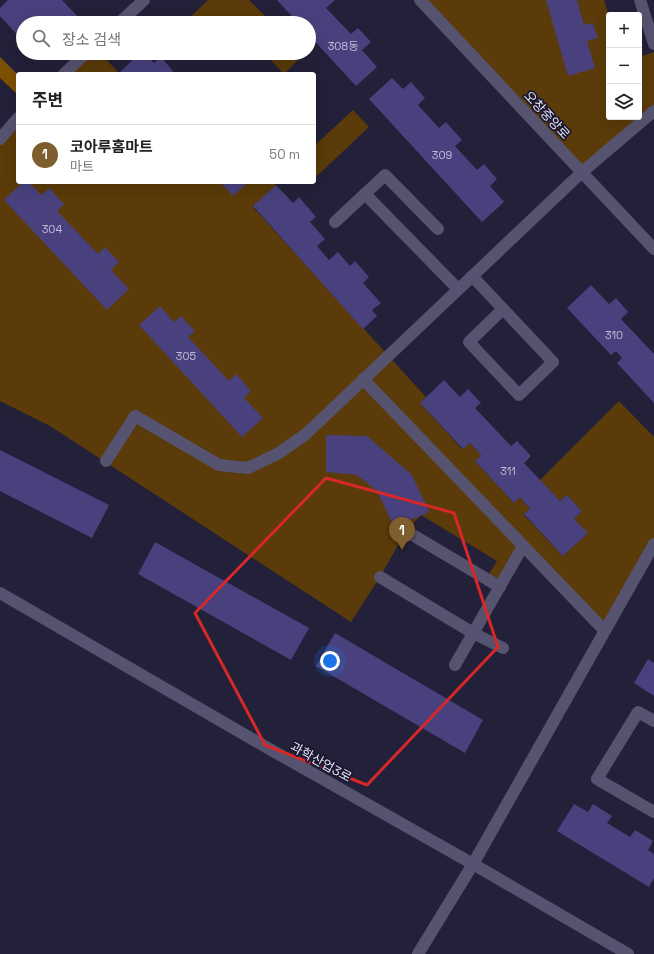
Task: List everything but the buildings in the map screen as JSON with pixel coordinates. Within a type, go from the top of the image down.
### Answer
[{"type":"street","points":[[127,16],[144,0]]},
{"type":"street","name":"오창중앙로","points":[[420,0],[654,249]]},
{"type":"street","points":[[640,0],[654,44]]},
{"type":"street","points":[[66,72],[79,60]]},
{"type":"street","points":[[106,461],[135,416],[219,465],[248,468],[279,453],[306,434],[582,172],[654,112]]},
{"type":"street","points":[[0,139],[16,120]]},
{"type":"street","points":[[335,222],[386,175],[438,230]]},
{"type":"street","points":[[365,194],[458,289]]},
{"type":"street","points":[[472,276],[553,362],[519,396],[469,342],[503,309]]},
{"type":"street","points":[[363,379],[604,630]]},
{"type":"street","points":[[406,531],[500,587]]},
{"type":"street","points":[[418,954],[473,864],[654,544]]},
{"type":"street","points":[[455,665],[523,546]]},
{"type":"street","points":[[380,577],[473,633],[503,648]]},
{"type":"street","name":"과학산업3로","points":[[0,593],[628,954]]},
{"type":"street","points":[[654,721],[638,712],[596,779],[654,812]]},
{"type":"highlighted area","points":[[326,478],[454,513],[498,647],[367,785],[265,745],[195,613]]},
{"type":"shaded area","points":[[208,0],[249,0],[265,16],[191,16]]},
{"type":"shaded area","points":[[420,0],[604,0],[608,12],[606,12],[606,120],[642,120],[642,56],[654,52],[654,111],[581,173]]},
{"type":"shaded area","points":[[0,57],[16,73],[16,93],[0,78]]},
{"type":"shaded area","points":[[79,60],[107,60],[118,72],[66,72]]},
{"type":"shaded area","points":[[271,60],[298,60],[286,72],[282,72]]},
{"type":"shaded area","points":[[353,110],[369,127],[317,176],[316,144]]},
{"type":"shaded area","points":[[16,123],[16,184],[276,185],[253,207],[426,397],[420,403],[462,449],[470,443],[481,455],[475,461],[514,503],[520,497],[530,509],[524,515],[563,556],[587,534],[574,519],[582,511],[567,495],[560,501],[540,480],[619,401],[654,437],[654,544],[604,630],[523,546],[500,587],[486,579],[497,561],[421,515],[406,531],[380,577],[351,622],[50,426],[0,401],[0,141]]},
{"type":"place","name":"코아루홈마트","points":[[402,550]]}]
